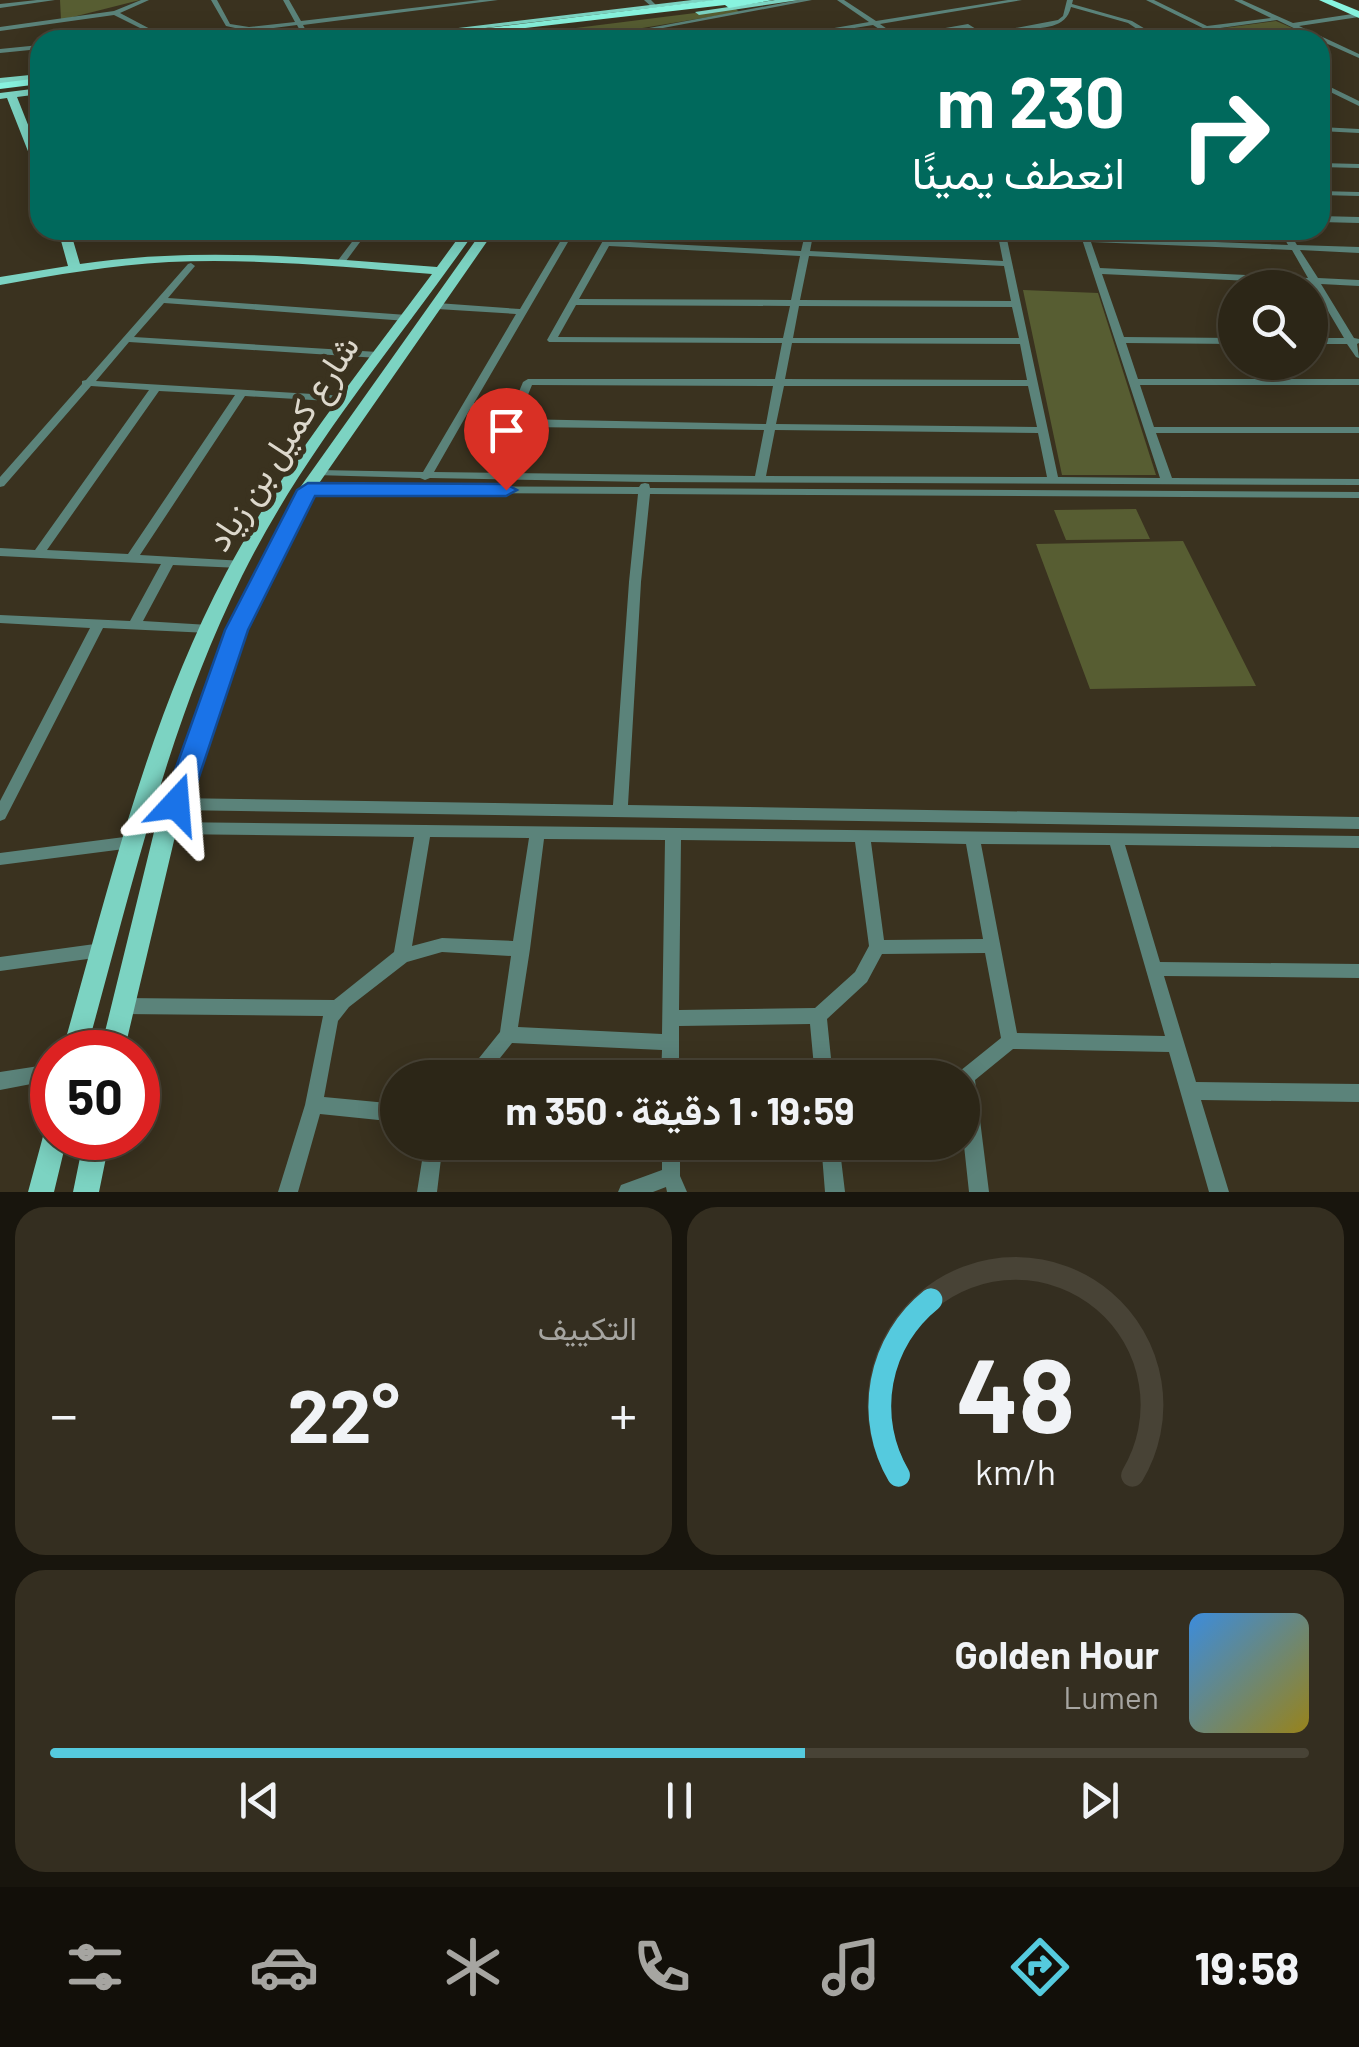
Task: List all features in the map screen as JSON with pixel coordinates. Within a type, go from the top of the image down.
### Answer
[{"type":"highway","points":[[488,30],[768,0]]},
{"type":"highway","points":[[1324,0],[1357,9]]},
{"type":"highway","points":[[1332,0],[1357,9]]},
{"type":"highway","points":[[1340,0],[1357,9]]},
{"type":"highway","points":[[504,30],[741,6]]},
{"type":"highway","points":[[5,90],[30,86]]},
{"type":"main road","points":[[520,30],[651,3],[714,0]]},
{"type":"main road","points":[[741,6],[795,0]]},
{"type":"main road","points":[[472,30],[580,20]]},
{"type":"main road","points":[[5,90],[30,86]]},
{"type":"main road","points":[[5,90],[30,126]]},
{"type":"main road","points":[[5,90],[30,146]]},
{"type":"main road","points":[[72,240],[74,269]]},
{"type":"main road","points":[[75,240],[90,266]]},
{"type":"main road","name":"شارع كميل بن زياد","points":[[81,1030],[132,842],[208,629],[237,570],[285,487],[346,400],[436,275],[471,240]]},
{"type":"main road","name":"شارع كميل بن زياد","points":[[117,1030],[166,828],[236,630],[308,490],[437,306],[473,240]]},
{"type":"main road","points":[[0,284],[90,266],[191,259],[436,275]]},
{"type":"main road","points":[[0,284],[131,268],[286,264]]},
{"type":"main road","points":[[312,266],[340,264],[436,275]]},
{"type":"main road","points":[[254,541],[281,542]]},
{"type":"main road","points":[[237,570],[261,580]]},
{"type":"main road","points":[[93,984],[110,989],[129,976]]},
{"type":"main road","points":[[41,1192],[49,1160]]},
{"type":"main road","points":[[86,1192],[92,1160]]},
{"type":"street","points":[[0,6],[53,0],[54,23]]},
{"type":"street","points":[[0,29],[115,13],[146,0]]},
{"type":"street","points":[[214,0],[224,21],[234,27],[367,15],[434,3],[496,0]]},
{"type":"street","points":[[286,0],[303,30]]},
{"type":"street","points":[[356,0],[367,15]]},
{"type":"street","points":[[633,30],[741,6],[809,0]]},
{"type":"street","points":[[840,0],[886,30]]},
{"type":"street","points":[[836,30],[1019,0]]},
{"type":"street","points":[[1149,0],[1209,30]]},
{"type":"street","points":[[1237,0],[1302,30]]},
{"type":"street","points":[[1018,30],[1060,22],[1070,2],[1117,18],[1138,30]]},
{"type":"street","points":[[1292,25],[1357,9]]},
{"type":"street","points":[[115,13],[147,30]]},
{"type":"street","points":[[1205,28],[1277,18]]},
{"type":"street","points":[[937,30],[968,26],[974,30]]},
{"type":"street","points":[[1330,43],[1359,56]]},
{"type":"street","points":[[0,51],[30,48]]},
{"type":"street","points":[[1330,90],[1357,102]]},
{"type":"street","points":[[1330,130],[1359,131]]},
{"type":"street","points":[[1330,165],[1359,166]]},
{"type":"street","points":[[1330,193],[1359,194]]},
{"type":"street","points":[[1330,219],[1359,220]]},
{"type":"street","points":[[340,264],[358,240]]},
{"type":"street","points":[[425,477],[565,240]]},
{"type":"street","points":[[608,240],[552,340],[1024,341]]},
{"type":"street","points":[[760,477],[808,240]]},
{"type":"street","points":[[1003,240],[1053,480]]},
{"type":"street","points":[[1086,240],[1167,481]]},
{"type":"street","points":[[1173,240],[1359,250]]},
{"type":"street","points":[[1288,240],[1305,270]]},
{"type":"street","points":[[606,243],[1008,264]]},
{"type":"street","points":[[0,484],[190,266]]},
{"type":"street","points":[[1098,271],[1218,277]]},
{"type":"street","points":[[1328,282],[1359,283]]},
{"type":"street","points":[[160,300],[406,318]]},
{"type":"street","points":[[573,302],[1016,304]]},
{"type":"street","points":[[1328,304],[1355,341],[1359,355]]},
{"type":"street","points":[[437,306],[523,312]]},
{"type":"street","points":[[126,338],[378,355]]},
{"type":"street","points":[[1119,340],[1218,341]]},
{"type":"street","points":[[1328,341],[1355,341]]},
{"type":"street","points":[[1033,383],[528,382],[512,421],[1042,430]]},
{"type":"street","points":[[1135,382],[1359,382]]},
{"type":"street","points":[[86,384],[346,400]]},
{"type":"street","points":[[38,554],[156,388]]},
{"type":"street","points":[[131,558],[240,394]]},
{"type":"street","points":[[467,406],[517,409]]},
{"type":"street","points":[[1151,430],[1359,430]]},
{"type":"street","points":[[319,473],[645,485],[760,477],[1167,481],[1332,489],[1359,496]]},
{"type":"street","points":[[308,490],[645,485],[1332,489],[1359,482]]},
{"type":"street","points":[[620,812],[645,485]]},
{"type":"street","points":[[0,552],[170,560],[237,570]]},
{"type":"street","points":[[134,626],[170,560]]},
{"type":"street","points":[[0,619],[208,629]]},
{"type":"street","points":[[0,815],[98,624]]},
{"type":"street","points":[[176,804],[1351,823],[1346,835],[1357,842]]},
{"type":"street","points":[[237,827],[237,813],[244,805]]},
{"type":"street","points":[[1017,818],[1026,826],[1024,839]]},
{"type":"street","points":[[1059,819],[1056,829],[1064,839]]},
{"type":"street","points":[[1300,822],[1309,830],[1310,842]]},
{"type":"street","points":[[166,828],[1357,842]]},
{"type":"street","points":[[402,956],[422,831]]},
{"type":"street","points":[[670,1060],[673,833]]},
{"type":"street","points":[[487,1060],[508,1035],[538,834]]},
{"type":"street","points":[[670,1018],[818,1016],[861,977],[877,947],[862,836]]},
{"type":"street","points":[[972,838],[1010,1041]]},
{"type":"street","points":[[1116,840],[1219,1192]]},
{"type":"street","points":[[0,859],[132,842]]},
{"type":"street","points":[[288,1192],[314,1105],[330,1018],[338,1008],[402,956],[442,945],[522,949]]},
{"type":"street","points":[[877,947],[990,946]]},
{"type":"street","points":[[0,964],[102,950]]},
{"type":"street","points":[[1154,969],[1359,971]]},
{"type":"street","points":[[122,1006],[338,1008]]},
{"type":"street","points":[[818,1016],[822,1060]]},
{"type":"street","points":[[508,1035],[670,1042]]},
{"type":"street","points":[[980,1063],[1010,1041],[1176,1044]]},
{"type":"street","points":[[0,1081],[30,1076]]},
{"type":"street","points":[[1190,1091],[1359,1093]]},
{"type":"street","points":[[314,1105],[380,1112]]},
{"type":"street","points":[[427,1192],[431,1160]]},
{"type":"street","points":[[832,1160],[835,1192]]},
{"type":"street","points":[[974,1160],[980,1192]]},
{"type":"street","points":[[628,1192],[674,1184]]},
{"type":"green space","points":[[60,0],[140,0],[61,20]]},
{"type":"green space","points":[[735,8],[739,12],[630,30],[560,30]]},
{"type":"green space","points":[[1276,21],[1297,30],[1219,30]]},
{"type":"green space","points":[[1023,290],[1098,293],[1156,475],[1062,475]]},
{"type":"green space","points":[[1136,509],[1150,539],[1066,540],[1054,510]]},
{"type":"green space","points":[[1183,541],[1256,686],[1090,689],[1036,544]]},
{"type":"route","points":[[176,804],[236,630],[308,490],[506,490]]}]
